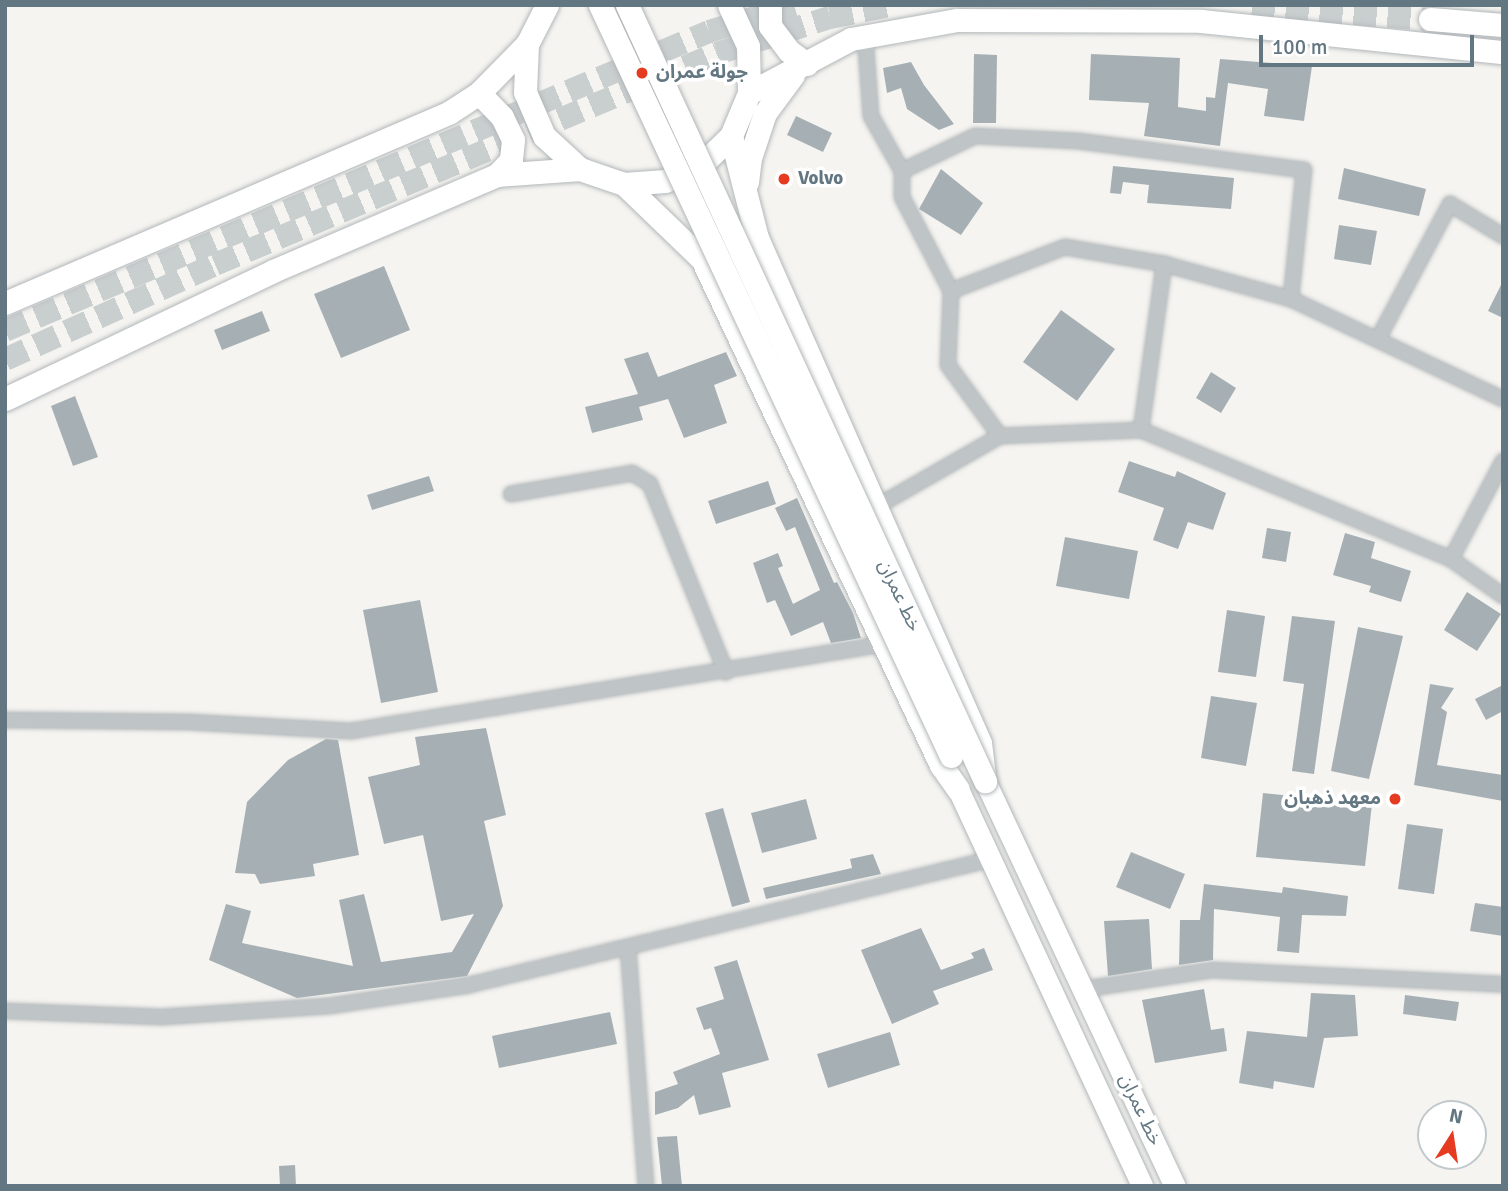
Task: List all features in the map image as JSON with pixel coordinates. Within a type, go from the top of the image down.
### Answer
[{"type":"highway","name":"خط عمران","points":[[600,5],[951,756],[958,789]]},
{"type":"highway","name":"خط عمران","points":[[627,5],[985,780]]},
{"type":"highway","points":[[5,398],[273,271],[497,175],[580,169],[624,184],[665,181],[702,164],[731,136],[748,93],[748,46],[729,5]]},
{"type":"highway","points":[[770,5],[770,26],[803,66]]},
{"type":"highway","points":[[5,303],[450,112],[479,93],[527,44],[542,9]]},
{"type":"highway","points":[[1430,19],[1503,25]]},
{"type":"highway","points":[[748,93],[865,35],[957,20],[1200,22],[1503,52]]},
{"type":"highway","points":[[527,44],[526,92],[530,103],[544,136],[580,169]]},
{"type":"highway","points":[[747,196],[750,158],[765,113],[803,66]]},
{"type":"highway","points":[[479,93],[511,134],[513,154],[497,175]]},
{"type":"highway","points":[[731,136],[757,238],[980,743],[985,780]]},
{"type":"highway","points":[[624,184],[702,259],[941,765],[958,789]]},
{"type":"highway","points":[[702,259],[705,237],[717,219],[739,221],[757,238]]},
{"type":"main road","name":"خط عمران","points":[[985,780],[1085,989],[1174,1186]]},
{"type":"main road","name":"خط عمران","points":[[958,789],[992,859],[1059,1014],[1142,1186]]},
{"type":"street","points":[[865,35],[870,116],[902,171],[902,197],[951,291],[948,365],[1000,436]]},
{"type":"street","points":[[902,171],[975,136],[1078,141],[1304,170],[1291,299]]},
{"type":"street","points":[[1379,337],[1450,204],[1503,236]]},
{"type":"street","points":[[951,291],[1065,247],[1164,264],[1291,299],[1379,337],[1503,399]]},
{"type":"street","points":[[1141,430],[1164,264]]},
{"type":"street","points":[[876,507],[1000,436],[1141,430],[1451,559],[1503,596]]},
{"type":"street","points":[[1451,559],[1503,461]]},
{"type":"street","points":[[511,494],[632,473],[650,484],[726,672]]},
{"type":"street","points":[[5,720],[351,731],[726,672],[884,644]]},
{"type":"street","points":[[5,1012],[162,1017],[329,1006],[469,985],[992,859]]},
{"type":"street","points":[[628,947],[646,1186]]},
{"type":"street","points":[[1085,989],[1212,970],[1503,984]]},
{"type":"building","points":[[974,54],[997,55],[996,123],[973,123]]},
{"type":"building","points":[[1091,54],[1180,58],[1178,107],[1206,111],[1206,97],[1215,98],[1220,59],[1312,66],[1304,121],[1264,116],[1268,89],[1228,83],[1220,146],[1144,136],[1149,103],[1089,100]]},
{"type":"building","points":[[911,62],[924,85],[954,124],[939,130],[907,109],[901,88],[887,93],[883,68]]},
{"type":"building","points":[[796,116],[832,133],[823,152],[787,135]]},
{"type":"building","points":[[1113,166],[1234,178],[1231,209],[1147,203],[1149,185],[1123,182],[1121,194],[1110,193]]},
{"type":"building","points":[[1344,168],[1426,189],[1419,216],[1338,199]]},
{"type":"building","points":[[941,169],[983,203],[961,235],[919,209]]},
{"type":"building","points":[[1339,225],[1377,231],[1371,265],[1334,259]]},
{"type":"building","points":[[384,266],[410,330],[341,358],[314,294]]},
{"type":"building","points":[[1503,281],[1503,318],[1488,311]]},
{"type":"building","points":[[1061,310],[1115,349],[1077,401],[1023,362]]},
{"type":"building","points":[[262,311],[270,331],[222,350],[214,330]]},
{"type":"building","points":[[648,352],[658,377],[726,352],[737,376],[714,385],[727,423],[684,438],[668,399],[639,407],[643,420],[592,433],[585,407],[638,394],[624,359]]},
{"type":"building","points":[[1211,372],[1236,388],[1221,413],[1196,398]]},
{"type":"building","points":[[75,396],[98,457],[73,466],[51,406]]},
{"type":"building","points":[[1129,461],[1175,477],[1177,471],[1226,493],[1213,530],[1188,522],[1178,549],[1153,540],[1164,508],[1118,492]]},
{"type":"building","points":[[429,476],[434,491],[372,510],[367,495]]},
{"type":"building","points":[[768,481],[776,504],[716,524],[708,501]]},
{"type":"building","points":[[797,498],[834,583],[837,582],[853,613],[861,638],[831,643],[823,622],[791,636],[775,600],[767,603],[753,563],[778,553],[783,566],[778,568],[793,604],[820,590],[795,527],[786,531],[775,508]]},
{"type":"building","points":[[1267,528],[1291,532],[1286,562],[1262,558]]},
{"type":"building","points":[[1345,533],[1375,542],[1371,558],[1411,571],[1401,602],[1369,592],[1371,586],[1333,575]]},
{"type":"building","points":[[1065,537],[1138,551],[1129,599],[1056,586]]},
{"type":"building","points":[[1467,592],[1501,614],[1477,651],[1444,630]]},
{"type":"building","points":[[420,600],[438,692],[381,703],[363,610]]},
{"type":"building","points":[[1227,610],[1265,616],[1256,677],[1218,672]]},
{"type":"building","points":[[1292,616],[1335,621],[1314,774],[1292,771],[1304,684],[1283,681]]},
{"type":"building","points":[[1358,627],[1403,636],[1369,779],[1331,771]]},
{"type":"building","points":[[1430,684],[1454,688],[1441,708],[1447,712],[1437,765],[1503,775],[1503,801],[1414,785]]},
{"type":"building","points":[[1503,685],[1503,711],[1486,720],[1475,699]]},
{"type":"building","points":[[1211,696],[1257,703],[1246,766],[1201,758]]},
{"type":"building","points":[[486,728],[506,815],[484,821],[503,906],[467,976],[297,998],[209,960],[226,904],[251,911],[242,943],[353,966],[339,900],[364,894],[381,962],[452,952],[474,914],[441,921],[423,835],[384,844],[368,777],[420,765],[415,737]]},
{"type":"building","points":[[326,739],[338,740],[359,855],[313,864],[315,876],[260,884],[255,874],[235,873],[247,802],[288,760]]},
{"type":"building","points":[[1263,793],[1372,804],[1365,866],[1256,857]]},
{"type":"building","points":[[806,799],[817,839],[762,853],[751,813]]},
{"type":"building","points":[[723,808],[750,902],[732,907],[705,813]]},
{"type":"building","points":[[1407,824],[1443,829],[1434,894],[1398,889]]},
{"type":"building","points":[[1131,852],[1185,874],[1170,909],[1116,887]]},
{"type":"building","points":[[873,854],[881,874],[766,899],[763,888],[852,868],[850,859]]},
{"type":"building","points":[[1204,884],[1282,893],[1283,887],[1348,896],[1346,916],[1302,915],[1299,953],[1277,951],[1280,917],[1214,909],[1213,960],[1179,965],[1180,920],[1200,920]]},
{"type":"building","points":[[1475,903],[1503,907],[1503,936],[1470,931]]},
{"type":"building","points":[[1149,919],[1152,969],[1108,976],[1104,921]]},
{"type":"building","points":[[921,928],[941,970],[974,958],[971,953],[984,948],[993,970],[933,991],[939,1004],[892,1024],[861,950]]},
{"type":"building","points":[[737,960],[769,1060],[722,1073],[731,1107],[699,1115],[694,1095],[678,1108],[655,1115],[655,1092],[678,1084],[673,1072],[720,1054],[711,1028],[704,1030],[696,1008],[724,999],[714,967]]},
{"type":"building","points":[[1204,989],[1211,1030],[1224,1028],[1227,1051],[1155,1063],[1142,1000]]},
{"type":"building","points":[[1311,993],[1355,995],[1358,1036],[1324,1038],[1314,1088],[1274,1081],[1273,1089],[1239,1083],[1247,1031],[1307,1037]]},
{"type":"building","points":[[1405,995],[1459,1002],[1456,1021],[1403,1014]]},
{"type":"building","points":[[610,1012],[617,1044],[499,1068],[492,1036]]},
{"type":"building","points":[[890,1032],[900,1065],[828,1088],[817,1054]]},
{"type":"building","points":[[677,1136],[682,1186],[662,1186],[657,1137]]},
{"type":"building","points":[[295,1165],[296,1186],[280,1186],[279,1166]]},
{"type":"tunnel","points":[[5,330],[709,31],[794,5]]},
{"type":"tunnel","points":[[5,359],[215,264],[717,53],[830,17],[890,5]]},
{"type":"tunnel","points":[[1252,5],[1430,19]]},
{"type":"place","name":"جولة عمران","points":[[642,73]]},
{"type":"place","name":"Volvo","points":[[784,179]]},
{"type":"place","name":"معهد ذهبان","points":[[1395,799]]}]
